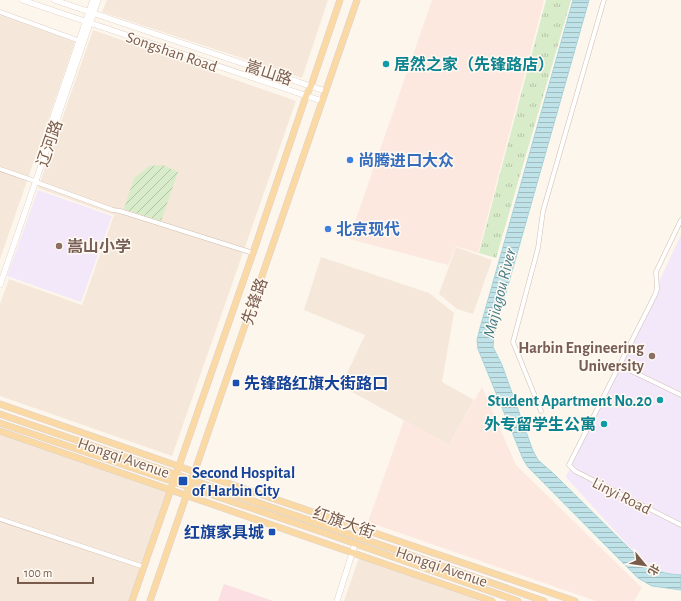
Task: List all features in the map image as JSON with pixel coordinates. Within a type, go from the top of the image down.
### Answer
[{"type":"main road","name":"Songshan Road","points":[[22,0],[322,102]]},
{"type":"main road","name":"嵩山路","points":[[54,0],[326,91]]},
{"type":"main road","name":"辽河路","points":[[91,12],[93,0]]},
{"type":"main road","name":"辽河路","points":[[0,286],[87,23],[98,0]]},
{"type":"main road","name":"先锋路","points":[[132,601],[172,491],[340,0]]},
{"type":"main road","name":"先锋路","points":[[150,601],[193,480],[357,0]]},
{"type":"main road","name":"辽河路","points":[[0,274],[34,181]]},
{"type":"main road","name":"红旗大街","points":[[0,404],[180,467],[575,601]]},
{"type":"main road","name":"Hongqi Avenue","points":[[0,414],[544,601]]},
{"type":"main road","name":"Hongqi Avenue","points":[[0,423],[518,601]]},
{"type":"main road","name":"红旗大街","points":[[0,431],[492,601]]},
{"type":"main road","points":[[337,601],[355,544]]},
{"type":"street","points":[[541,410],[513,342],[538,248],[543,211],[604,0]]},
{"type":"street","points":[[0,12],[81,41]]},
{"type":"street","points":[[0,169],[113,210],[254,253]]},
{"type":"street","points":[[681,220],[656,272],[655,295],[619,365],[681,395]]},
{"type":"street","name":"Linyi Road","points":[[619,365],[569,465],[575,471],[681,525]]},
{"type":"street","points":[[0,519],[144,567]]},
{"type":"shaded area","points":[[107,0],[328,0],[302,78],[102,12]]},
{"type":"shaded area","points":[[432,0],[544,0],[478,253],[456,246],[448,265],[349,239]]},
{"type":"shaded area","points":[[0,15],[75,42],[0,259]]},
{"type":"shaded area","points":[[93,30],[296,101],[172,456],[0,396],[0,304],[9,279],[82,305],[114,215],[38,188]]},
{"type":"shaded area","name":"嵩山小学","points":[[38,190],[112,216],[81,302],[7,276]]},
{"type":"shaded area","name":"Harbin Engineering University","points":[[681,235],[681,575],[657,572],[643,562],[566,477]]},
{"type":"shaded area","points":[[456,247],[492,260],[473,314],[457,309],[439,294]]},
{"type":"shaded area","points":[[321,257],[429,293],[454,313],[442,382],[474,400],[449,445],[341,386],[365,335],[304,310]]},
{"type":"shaded area","points":[[482,387],[516,465],[642,588],[634,601],[596,601],[368,522],[404,420],[449,445]]},
{"type":"shaded area","points":[[0,434],[168,492],[130,601],[0,601]]},
{"type":"shaded area","points":[[359,558],[482,601],[344,601]]},
{"type":"shaded area","points":[[224,584],[273,601],[218,601]]},
{"type":"green space","points":[[546,0],[571,0],[496,258],[479,253]]},
{"type":"green space","points":[[163,165],[178,172],[161,221],[124,209],[134,178],[149,166]]},
{"type":"water","name":"Majiagou River","points":[[573,0],[589,0],[494,335],[493,347],[502,365],[533,451],[538,460],[643,562],[661,572],[681,575],[681,590],[652,586],[638,578],[528,467],[523,459],[478,349],[477,340],[480,328]]},
{"type":"place","name":"居然之家（先锋路店）","points":[[386,64]]},
{"type":"place","name":"尚腾进口大众","points":[[350,160]]},
{"type":"place","name":"北京现代","points":[[328,229]]},
{"type":"place","name":"嵩山小学","points":[[59,246]]},
{"type":"place","name":"Harbin Engineering University","points":[[652,356]]},
{"type":"place","name":"先锋路红旗大街路口","points":[[236,383]]},
{"type":"place","name":"Student Apartment No.20","points":[[660,400]]},
{"type":"place","name":"外专留学生公寓","points":[[604,424]]},
{"type":"place","name":"Second Hospital of Harbin City","points":[[183,481]]},
{"type":"place","name":"红旗家具城","points":[[272,532]]}]
